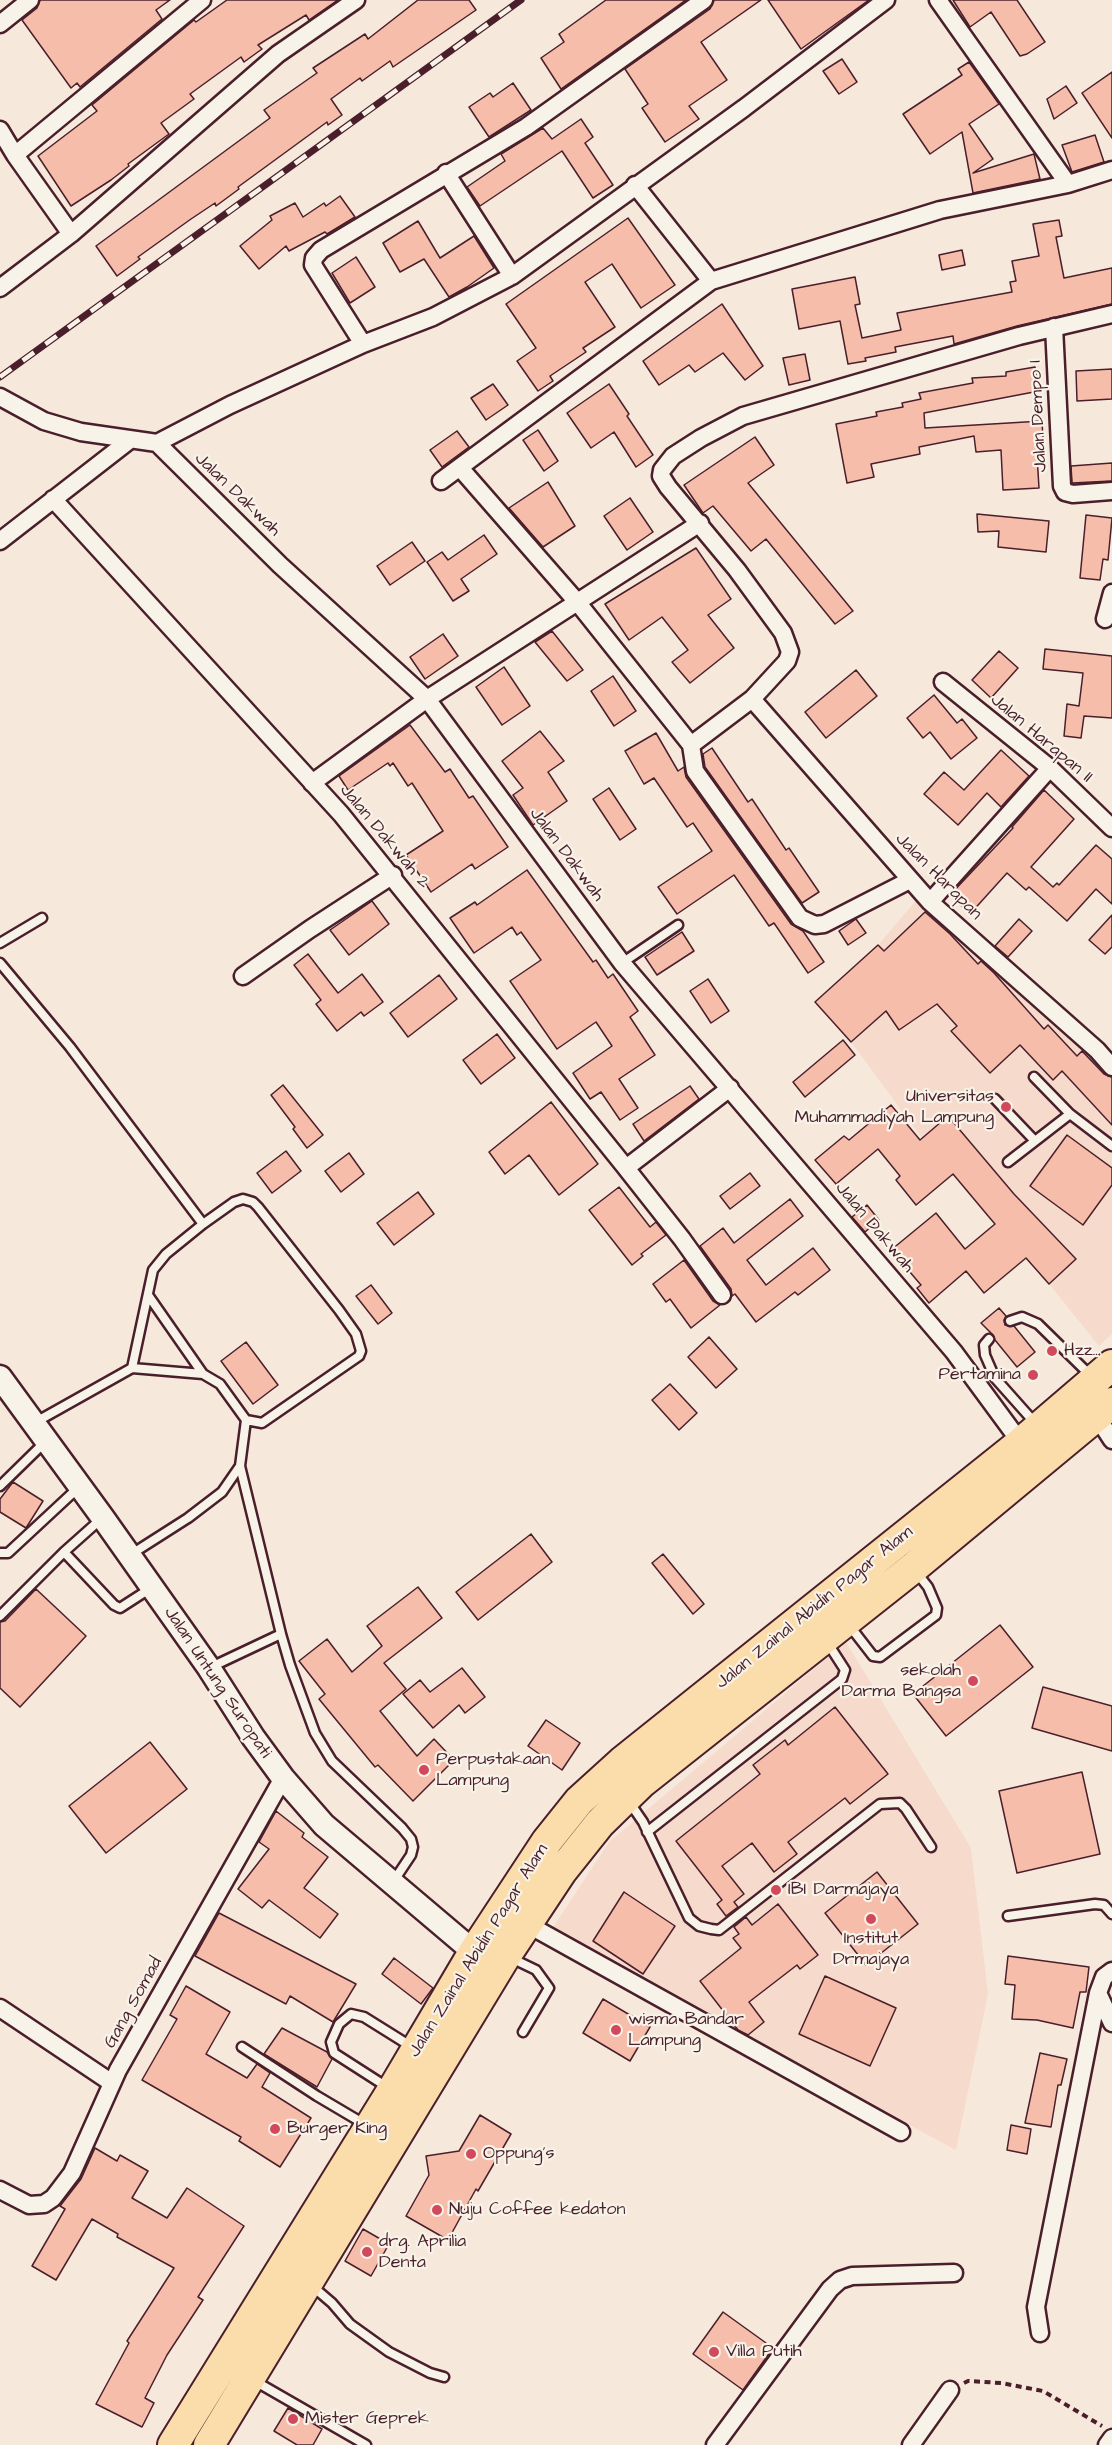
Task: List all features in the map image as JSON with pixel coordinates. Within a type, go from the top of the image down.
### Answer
[{"type":"highway","name":"Jalan Zainal Abidin Pagar Alam","points":[[399,2094],[506,1955],[561,1872],[600,1823],[626,1797],[830,1624],[1030,1435],[1105,1401]]},
{"type":"highway","name":"Jalan Zainal Abidin Pagar Alam","points":[[174,2445],[226,2360],[332,2214],[474,1952],[547,1841],[579,1801],[622,1762],[913,1568],[1105,1401]]},
{"type":"highway","name":"Jalan Zainal Abidin Pagar Alam","points":[[209,2445],[308,2282],[332,2214]]},
{"type":"highway","points":[[226,2360],[238,2355],[247,2358],[252,2366],[250,2377]]},
{"type":"main road","name":"Jalan Untung Suropati","points":[[0,1377],[209,1668],[253,1737],[283,1778],[324,1825],[474,1952]]},
{"type":"street","points":[[0,24],[30,0]]},
{"type":"street","points":[[15,155],[202,0]]},
{"type":"street","points":[[0,288],[72,234],[278,54],[356,0]]},
{"type":"street","points":[[363,344],[313,265],[314,258],[321,250],[526,127],[704,0]]},
{"type":"street","points":[[0,397],[44,422],[81,432],[157,443],[230,405],[363,344],[433,317],[512,276],[744,108],[886,0]]},
{"type":"street","points":[[938,0],[1068,184]]},
{"type":"street","points":[[0,130],[15,155],[72,234]]},
{"type":"street","points":[[441,481],[461,469],[711,281],[940,210],[1068,184],[1112,170]]},
{"type":"street","points":[[446,173],[512,276]]},
{"type":"street","points":[[635,185],[711,281]]},
{"type":"street","points":[[690,745],[752,699],[787,660],[790,652],[789,643],[737,570],[668,488],[662,476],[666,464],[673,456],[743,416],[1054,327],[1112,315]]},
{"type":"street","name":"Jalan Dempo I","points":[[1054,327],[1062,486],[1065,492],[1073,494],[1112,491]]},
{"type":"street","points":[[0,541],[129,440]]},
{"type":"street","name":"Jalan Dakwah","points":[[157,443],[280,565],[427,699],[622,963],[954,1352],[1030,1435]]},
{"type":"street","points":[[461,469],[578,603],[690,745],[695,771],[800,918],[815,925],[824,924],[910,880]]},
{"type":"street","name":"Jalan Dakwah 2","points":[[53,499],[341,814],[393,875],[682,1239],[722,1295]]},
{"type":"street","points":[[312,783],[427,699],[700,524]]},
{"type":"street","points":[[1105,620],[1112,593]]},
{"type":"street","name":"Jalan Harapan II","points":[[943,682],[1050,768],[1112,828]]},
{"type":"street","name":"Jalan Harapan","points":[[752,699],[930,902],[1096,1050],[1112,1067]]},
{"type":"street","points":[[930,902],[1050,768]]},
{"type":"street","points":[[243,976],[393,875]]},
{"type":"street","points":[[626,1168],[730,1088]]},
{"type":"street","name":"Gang Somad","points":[[0,2190],[29,2205],[44,2204],[53,2198],[72,2173],[112,2083],[283,1778]]},
{"type":"street","points":[[527,1924],[901,2132]]},
{"type":"street","points":[[1040,2333],[1036,2307],[1098,1993],[1104,1977],[1112,1971]]},
{"type":"street","points":[[1098,1993],[1112,2023]]},
{"type":"street","points":[[0,2008],[112,2083]]},
{"type":"street","points":[[719,2444],[830,2289],[840,2280],[852,2276],[954,2273]]},
{"type":"street","points":[[911,2445],[950,2390]]},
{"type":"street","points":[[1107,2445],[1108,2433]]},
{"type":"lane","points":[[0,943],[42,918]]},
{"type":"lane","points":[[622,963],[678,925]]},
{"type":"lane","points":[[0,963],[70,1047],[203,1224]]},
{"type":"lane","points":[[1034,1077],[1070,1114],[1112,1146]]},
{"type":"lane","points":[[995,1099],[1035,1141]]},
{"type":"lane","points":[[1008,1162],[1070,1114]]},
{"type":"lane","points":[[132,1368],[153,1270],[166,1254],[203,1224],[234,1202],[243,1199],[253,1202],[339,1310],[356,1334],[361,1346],[359,1356],[267,1422],[255,1423],[246,1420],[220,1384],[203,1374],[148,1295]]},
{"type":"lane","points":[[1010,1322],[1022,1317],[1038,1324],[1105,1401]]},
{"type":"lane","points":[[989,1339],[984,1345],[985,1355],[995,1378],[1030,1435]]},
{"type":"lane","points":[[0,1486],[40,1432],[132,1368],[203,1374]]},
{"type":"lane","points":[[246,1420],[240,1466],[281,1634],[315,1733],[332,1761],[411,1839],[413,1847],[411,1855],[392,1884]]},
{"type":"lane","points":[[129,1556],[188,1518],[222,1492],[240,1466]]},
{"type":"lane","points":[[0,1552],[8,1553],[80,1486]]},
{"type":"lane","points":[[0,1616],[64,1552],[103,1518]]},
{"type":"lane","points":[[64,1552],[114,1605],[120,1608],[151,1588]]},
{"type":"lane","points":[[830,1624],[873,1656],[880,1657],[936,1615],[937,1608],[928,1587],[913,1568]]},
{"type":"lane","points":[[647,1832],[842,1679],[845,1670],[830,1624]]},
{"type":"lane","points":[[209,1668],[281,1634]]},
{"type":"lane","points":[[626,1797],[647,1832],[689,1918],[699,1926],[719,1930],[880,1804],[900,1803],[931,1847]]},
{"type":"lane","points":[[1008,1916],[1095,1904],[1104,1905],[1112,1914]]},
{"type":"lane","points":[[506,1955],[536,1970],[549,1988],[523,2032]]},
{"type":"lane","points":[[351,2014],[364,2017],[399,2094],[334,2053],[331,2042],[339,2024],[351,2014]]},
{"type":"lane","points":[[242,2047],[316,2096],[399,2094]]},
{"type":"lane","points":[[308,2282],[332,2303],[350,2324],[389,2352],[430,2373],[444,2377]]},
{"type":"lane","points":[[250,2377],[366,2445]]},
{"type":"path","points":[[950,2390],[968,2381],[1001,2383],[1043,2391],[1108,2433]]},
{"type":"shaded area","name":"Universitas Muhammadiyah Lampung","points":[[919,897],[968,947],[1039,1005],[1112,1077],[1112,1334],[1099,1346],[1049,1284],[989,1218],[922,1138],[851,1042],[815,1002],[878,945]]},
{"type":"shaded area","name":"IBI Darmajaya","points":[[846,1642],[971,1848],[988,1994],[956,2150],[550,1932],[609,1842]]},
{"type":"building","points":[[40,0],[170,0],[156,10],[162,19],[80,87],[77,83],[71,88],[22,20],[37,8]]},
{"type":"building","points":[[227,0],[338,0],[309,20],[306,15],[258,45],[262,49],[244,62],[241,57],[190,94],[194,99],[161,123],[169,134],[128,164],[129,166],[111,180],[71,206],[38,156],[97,111],[92,105],[194,20],[196,22]]},
{"type":"building","points":[[418,0],[469,0],[476,10],[393,67],[390,61],[362,81],[360,78],[331,99],[342,115],[328,125],[327,122],[238,187],[239,189],[216,206],[215,203],[191,219],[138,257],[140,259],[117,276],[96,246],[270,118],[264,110],[317,73],[313,68],[365,34],[368,39]]},
{"type":"building","points":[[606,0],[686,0],[561,89],[541,58],[564,42],[559,34]]},
{"type":"building","points":[[714,0],[761,0],[701,42],[727,80],[689,106],[699,119],[665,142],[642,108],[648,104],[625,69],[710,9]]},
{"type":"building","points":[[768,0],[869,0],[801,49]]},
{"type":"building","points":[[953,0],[1017,0],[1045,42],[1020,56],[991,12],[970,27]]},
{"type":"building","points":[[842,59],[857,82],[839,94],[823,71]]},
{"type":"building","points":[[969,62],[999,104],[969,124],[993,159],[973,173],[1034,154],[1040,179],[973,193],[962,132],[930,154],[903,114],[962,75],[958,69]]},
{"type":"building","points":[[1112,72],[1112,138],[1082,93]]},
{"type":"building","points":[[513,83],[531,110],[489,137],[469,107],[490,93],[493,97]]},
{"type":"building","points":[[1066,86],[1077,103],[1054,119],[1047,99]]},
{"type":"building","points":[[581,119],[593,137],[585,143],[613,185],[593,198],[562,151],[480,206],[467,187],[505,161],[501,154],[543,128],[552,139]]},
{"type":"building","points":[[1095,135],[1104,162],[1072,172],[1062,145]]},
{"type":"building","points":[[340,196],[355,217],[327,234],[325,232],[289,251],[286,246],[259,269],[240,246],[272,220],[270,216],[295,203],[303,217],[324,203],[326,206]]},
{"type":"building","points":[[628,218],[675,285],[641,308],[612,264],[585,282],[615,327],[583,348],[586,352],[550,376],[553,381],[538,391],[517,361],[536,348],[506,304]]},
{"type":"building","points":[[1059,220],[1062,236],[1056,237],[1064,278],[1112,268],[1112,304],[1017,326],[954,344],[953,336],[895,347],[896,352],[848,364],[840,321],[799,329],[792,289],[855,277],[860,304],[855,305],[862,338],[901,330],[897,313],[1012,292],[1010,282],[1016,281],[1012,261],[1039,256],[1033,224]]},
{"type":"building","points":[[418,221],[440,258],[474,236],[494,268],[449,297],[424,259],[400,272],[383,243]]},
{"type":"building","points":[[962,250],[965,265],[942,270],[939,255]]},
{"type":"building","points":[[356,257],[375,287],[350,303],[332,273]]},
{"type":"building","points":[[722,304],[763,366],[745,380],[723,353],[695,372],[689,365],[659,385],[643,361]]},
{"type":"building","points":[[805,354],[810,380],[789,385],[783,358]]},
{"type":"building","points":[[1035,367],[1039,391],[924,413],[925,428],[1042,421],[1043,439],[1036,439],[1039,488],[1003,490],[1001,450],[976,452],[974,436],[919,447],[920,454],[871,464],[874,477],[847,483],[836,424],[877,416],[876,412],[903,407],[902,403],[921,399],[919,393],[973,383],[972,378],[1006,376],[1006,372]]},
{"type":"building","points":[[1112,369],[1112,399],[1077,401],[1076,371]]},
{"type":"building","points":[[493,384],[508,405],[486,420],[471,398]]},
{"type":"building","points":[[609,384],[653,455],[636,467],[614,432],[591,448],[567,413]]},
{"type":"building","points":[[538,430],[558,461],[544,471],[523,440]]},
{"type":"building","points":[[457,431],[469,447],[442,467],[430,450]]},
{"type":"building","points":[[755,437],[774,465],[748,483],[853,611],[835,624],[766,539],[751,551],[713,506],[703,513],[684,485]]},
{"type":"building","points":[[1112,463],[1112,481],[1072,483],[1071,466]]},
{"type":"building","points":[[548,482],[575,526],[543,547],[509,508]]},
{"type":"building","points":[[630,498],[653,532],[627,550],[604,516]]},
{"type":"building","points":[[977,514],[1049,521],[1046,552],[998,547],[999,531],[978,532]]},
{"type":"building","points":[[1086,515],[1112,518],[1108,560],[1103,559],[1100,580],[1080,578]]},
{"type":"building","points":[[484,535],[497,554],[461,579],[469,591],[453,601],[427,562],[442,552],[448,560]]},
{"type":"building","points":[[412,542],[425,561],[390,585],[377,566]]},
{"type":"building","points":[[696,548],[731,599],[708,615],[734,648],[690,683],[672,662],[688,650],[662,617],[629,640],[605,604]]},
{"type":"building","points":[[552,631],[583,670],[567,681],[535,642]]},
{"type":"building","points":[[443,634],[458,656],[425,679],[410,657]]},
{"type":"building","points":[[1045,649],[1112,656],[1112,718],[1084,716],[1081,738],[1064,736],[1067,704],[1079,706],[1083,673],[1043,669]]},
{"type":"building","points":[[999,651],[1018,668],[991,698],[972,680]]},
{"type":"building","points":[[504,667],[530,706],[502,725],[476,687]]},
{"type":"building","points":[[856,670],[877,696],[826,738],[805,712]]},
{"type":"building","points":[[613,676],[636,711],[614,726],[591,691]]},
{"type":"building","points":[[934,695],[957,723],[962,719],[977,738],[951,759],[930,732],[923,738],[907,718]]},
{"type":"building","points":[[410,725],[445,772],[450,769],[469,798],[473,796],[508,847],[475,869],[472,864],[431,892],[406,855],[443,831],[412,783],[408,786],[393,763],[390,766],[388,763],[348,790],[339,776]]},
{"type":"building","points":[[540,731],[564,761],[548,772],[567,801],[533,825],[513,795],[523,788],[502,761]]},
{"type":"building","points":[[656,733],[678,771],[684,767],[686,777],[791,924],[803,931],[824,962],[808,973],[774,923],[769,926],[734,875],[677,914],[658,887],[712,851],[693,823],[687,827],[654,778],[644,784],[625,751]]},
{"type":"building","points":[[712,748],[748,802],[752,799],[786,850],[789,848],[819,892],[802,903],[705,767],[703,754]]},
{"type":"building","points":[[1001,750],[1029,776],[1001,807],[987,793],[958,825],[924,794],[944,772],[964,790]]},
{"type":"building","points":[[609,788],[636,829],[620,840],[593,799]]},
{"type":"building","points":[[1044,790],[1074,819],[1031,867],[1053,887],[1057,883],[1059,885],[1096,845],[1112,859],[1112,904],[1096,889],[1067,921],[1029,887],[1026,890],[1007,873],[970,914],[950,895],[1013,828]]},
{"type":"building","points":[[527,870],[593,962],[596,960],[608,978],[613,974],[638,1011],[630,1017],[655,1055],[619,1079],[638,1108],[620,1120],[601,1092],[590,1099],[573,1073],[612,1046],[596,1022],[557,1049],[510,981],[541,960],[521,932],[517,935],[512,927],[474,953],[450,918],[475,902],[477,905]]},
{"type":"building","points":[[372,901],[389,924],[349,955],[330,930]]},
{"type":"building","points":[[925,912],[950,934],[978,964],[981,961],[994,973],[1044,1029],[1048,1025],[1077,1056],[1082,1051],[1104,1074],[1112,1077],[1112,1125],[1062,1071],[1053,1080],[1020,1045],[990,1073],[951,1031],[957,1026],[937,1004],[899,1030],[886,1011],[851,1042],[815,1002],[878,945],[884,951]]},
{"type":"building","points":[[1112,915],[1112,947],[1105,954],[1089,940]]},
{"type":"building","points":[[856,919],[866,933],[848,945],[839,931]]},
{"type":"building","points":[[1019,919],[1032,931],[1008,957],[995,946]]},
{"type":"building","points":[[682,932],[694,951],[657,975],[645,957]]},
{"type":"building","points":[[308,954],[338,993],[362,974],[383,1002],[364,1016],[361,1012],[337,1031],[316,1004],[321,1000],[294,965]]},
{"type":"building","points":[[439,975],[457,999],[408,1037],[390,1013]]},
{"type":"building","points":[[708,979],[729,1011],[711,1023],[690,991]]},
{"type":"building","points":[[497,1034],[515,1058],[481,1084],[463,1060]]},
{"type":"building","points":[[843,1040],[855,1055],[805,1097],[793,1082]]},
{"type":"building","points":[[283,1085],[323,1135],[307,1148],[293,1129],[295,1127],[271,1095]]},
{"type":"building","points":[[690,1086],[699,1099],[644,1141],[633,1124]]},
{"type":"building","points":[[551,1102],[598,1164],[559,1195],[529,1155],[505,1174],[489,1152]]},
{"type":"building","points":[[891,1105],[920,1140],[948,1116],[1014,1194],[1076,1259],[1049,1284],[1026,1258],[984,1293],[966,1271],[929,1303],[917,1288],[921,1285],[891,1250],[936,1213],[965,1249],[995,1224],[953,1174],[916,1205],[896,1180],[900,1176],[878,1149],[836,1184],[815,1160],[844,1136],[849,1140]]},
{"type":"building","points":[[1067,1135],[1112,1168],[1112,1185],[1083,1225],[1030,1186]]},
{"type":"building","points":[[286,1151],[301,1171],[272,1193],[257,1173]]},
{"type":"building","points":[[349,1153],[364,1174],[341,1192],[325,1171]]},
{"type":"building","points":[[750,1173],[760,1186],[730,1209],[720,1196]]},
{"type":"building","points":[[619,1187],[650,1227],[656,1222],[666,1235],[641,1254],[643,1256],[632,1265],[589,1210]]},
{"type":"building","points":[[418,1192],[434,1214],[394,1245],[377,1223]]},
{"type":"building","points":[[790,1199],[803,1216],[747,1260],[766,1285],[813,1248],[830,1270],[798,1295],[795,1292],[756,1322],[735,1294],[732,1296],[731,1289],[700,1246],[723,1228],[734,1243]]},
{"type":"building","points":[[867,1205],[879,1220],[865,1232],[852,1217]]},
{"type":"building","points":[[684,1260],[713,1301],[720,1305],[691,1328],[670,1299],[666,1302],[653,1284]]},
{"type":"building","points":[[371,1285],[392,1313],[378,1324],[356,1296]]},
{"type":"building","points":[[999,1308],[1006,1316],[1005,1325],[1014,1326],[1035,1352],[1017,1367],[981,1323]]},
{"type":"building","points":[[709,1337],[737,1369],[716,1388],[688,1357]]},
{"type":"building","points":[[246,1342],[278,1385],[253,1404],[221,1361]]},
{"type":"building","points":[[670,1384],[697,1413],[679,1430],[652,1400]]},
{"type":"building","points":[[13,1482],[43,1501],[26,1528],[0,1512],[0,1499]]},
{"type":"building","points":[[531,1534],[552,1562],[478,1620],[456,1592]]},
{"type":"building","points":[[663,1554],[704,1604],[693,1614],[652,1563]]},
{"type":"building","points":[[418,1587],[442,1618],[384,1663],[406,1689],[380,1711],[417,1756],[434,1739],[454,1760],[413,1801],[378,1765],[375,1767],[319,1699],[325,1694],[299,1661],[327,1639],[352,1672],[382,1646],[367,1626]]},
{"type":"building","points":[[36,1589],[86,1636],[20,1707],[0,1688],[0,1622],[5,1621]]},
{"type":"building","name":"sekolah Darma Bangsa","points":[[1000,1625],[1033,1667],[946,1736],[913,1694]]},
{"type":"building","points":[[462,1668],[485,1697],[465,1713],[459,1705],[433,1728],[403,1694],[420,1680],[430,1692]]},
{"type":"building","points":[[1043,1687],[1112,1706],[1112,1751],[1032,1728]]},
{"type":"building","points":[[835,1707],[888,1774],[850,1804],[845,1798],[788,1842],[797,1854],[774,1872],[752,1843],[722,1866],[744,1894],[734,1902],[738,1907],[726,1916],[717,1904],[722,1900],[676,1841],[760,1774],[753,1765],[785,1740],[788,1745]]},
{"type":"building","points":[[546,1720],[580,1743],[562,1770],[528,1746]]},
{"type":"building","points":[[150,1742],[187,1789],[106,1853],[69,1806]]},
{"type":"building","points":[[1082,1772],[1100,1854],[1017,1873],[999,1791]]},
{"type":"building","points":[[276,1811],[304,1833],[302,1837],[328,1857],[304,1888],[338,1914],[320,1938],[269,1900],[262,1908],[238,1889],[269,1849],[259,1842]]},
{"type":"building","name":"Institut Drmajaya","points":[[877,1872],[918,1924],[866,1965],[825,1913]]},
{"type":"building","points":[[624,1892],[675,1926],[643,1974],[593,1941]]},
{"type":"building","points":[[778,1904],[818,1955],[800,1969],[797,1965],[749,2002],[764,2022],[748,2035],[738,2030],[700,1981],[741,1948],[733,1938],[739,1934],[734,1927],[746,1917],[752,1925]]},
{"type":"building","points":[[219,1913],[356,1984],[333,2022],[290,1996],[286,2004],[195,1956]]},
{"type":"building","points":[[1008,1956],[1089,1967],[1086,1992],[1080,1992],[1073,2028],[1037,2020],[1012,2019],[1015,1985],[1005,1984]]},
{"type":"building","points":[[394,1958],[433,1988],[421,2004],[382,1974]]},
{"type":"building","points":[[825,1976],[896,2008],[870,2066],[799,2034]]},
{"type":"building","points":[[186,1986],[230,2012],[206,2054],[247,2078],[257,2064],[270,2073],[262,2087],[311,2118],[280,2167],[239,2141],[241,2137],[142,2080],[177,2019],[170,2015]]},
{"type":"building","name":"wisma Bandar Lampung","points":[[603,1999],[650,2027],[630,2061],[583,2033]]},
{"type":"building","points":[[282,2028],[327,2052],[332,2059],[317,2087],[264,2054]]},
{"type":"building","points":[[1040,2053],[1067,2059],[1061,2085],[1058,2085],[1051,2127],[1025,2123]]},
{"type":"building","points":[[480,2115],[511,2134],[478,2191],[476,2189],[448,2240],[406,2216],[429,2175],[426,2156],[459,2151]]},
{"type":"building","points":[[1011,2125],[1031,2129],[1027,2154],[1007,2150]]},
{"type":"building","points":[[95,2148],[117,2161],[120,2155],[148,2171],[132,2198],[167,2218],[187,2188],[244,2226],[198,2297],[203,2300],[167,2355],[145,2398],[154,2403],[142,2427],[96,2404],[129,2343],[127,2341],[174,2268],[117,2237],[118,2234],[92,2219],[56,2280],[32,2266],[65,2209],[60,2206],[81,2179]]},
{"type":"building","name":"drg. Aprilia Denta","points":[[363,2229],[389,2244],[371,2276],[345,2261]]},
{"type":"building","name":"Villa Putih","points":[[723,2312],[773,2348],[743,2390],[693,2354]]},
{"type":"building","name":"Mister Geprek","points":[[288,2408],[322,2429],[313,2445],[297,2445],[274,2431]]},
{"type":"railway","points":[[0,377],[521,0]]},
{"type":"place","name":"Universitas Muhammadiyah Lampung","points":[[1006,1107]]},
{"type":"place","name":"Hzz...","points":[[1052,1351]]},
{"type":"place","name":"Pertamina","points":[[1033,1375]]},
{"type":"place","name":"sekolah Darma Bangsa","points":[[973,1681]]},
{"type":"place","name":"Perpustakaan Lampung","points":[[424,1770]]},
{"type":"place","name":"IBI Darmajaya","points":[[776,1890]]},
{"type":"place","name":"Institut Drmajaya","points":[[871,1919]]},
{"type":"place","name":"wisma Bandar Lampung","points":[[616,2030]]},
{"type":"place","name":"Burger King","points":[[275,2129]]},
{"type":"place","name":"Oppung's","points":[[471,2154]]},
{"type":"place","name":"Nuju Coffee kedaton","points":[[437,2210]]},
{"type":"place","name":"drg. Aprilia Denta","points":[[367,2252]]},
{"type":"place","name":"Villa Putih","points":[[714,2352]]},
{"type":"place","name":"Mister Geprek","points":[[293,2419]]}]
